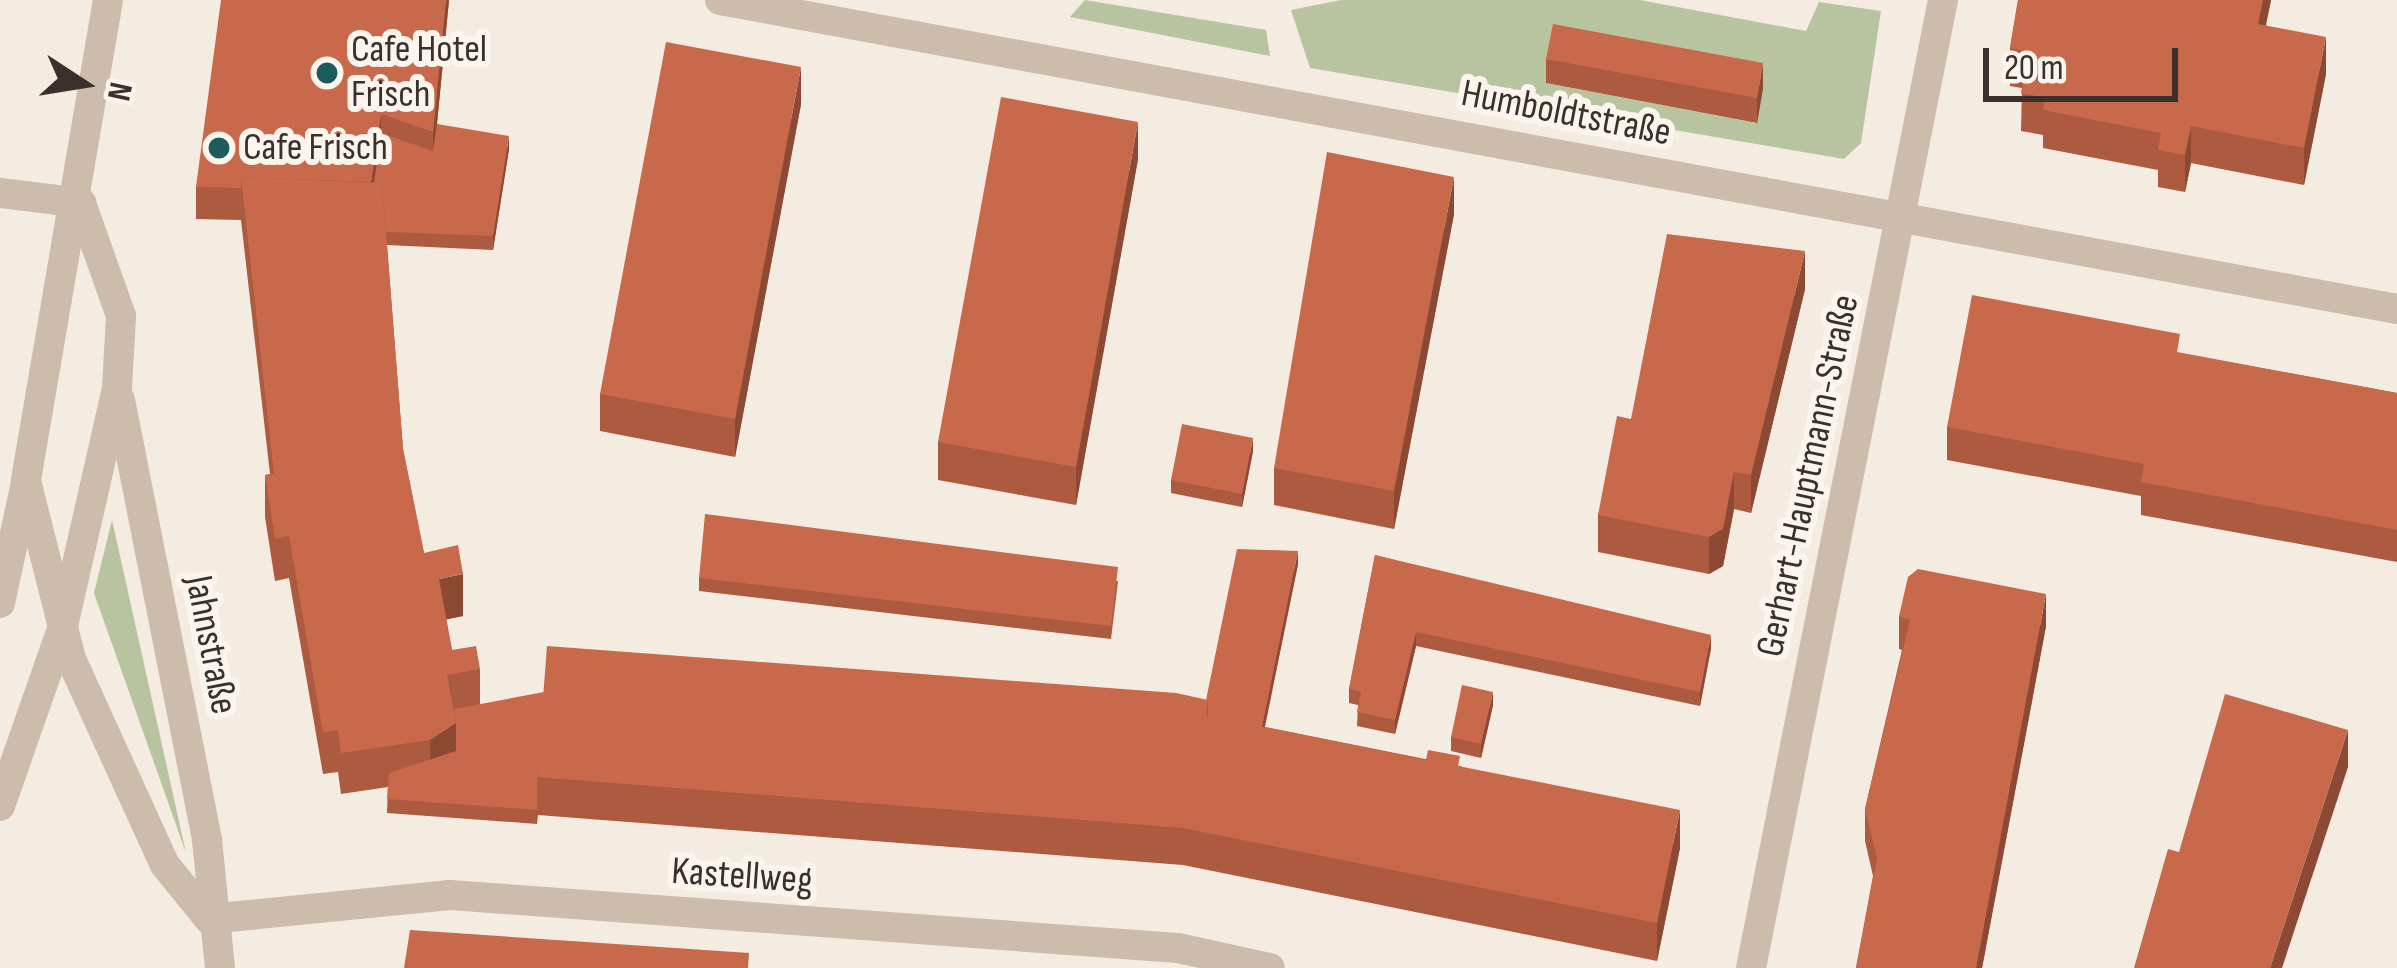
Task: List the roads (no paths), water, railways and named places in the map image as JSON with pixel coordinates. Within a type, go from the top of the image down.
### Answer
[{"type":"street","name":"Jahnstraße","points":[[109,0],[81,203],[50,311],[26,481],[63,626],[165,865],[209,919]]},
{"type":"street","name":"Humboldtstraße","points":[[719,0],[2397,309]]},
{"type":"street","name":"Gerhart-Hauptmann-Straße","points":[[1751,968],[1943,0]]},
{"type":"street","points":[[0,193],[81,203]]},
{"type":"street","name":"Jahnstraße","points":[[63,626],[117,388],[122,316],[81,203]]},
{"type":"street","name":"Jahnstraße","points":[[117,388],[207,840],[209,919],[220,968]]},
{"type":"street","points":[[0,603],[26,481]]},
{"type":"street","points":[[0,806],[63,626]]},
{"type":"street","name":"Kastellweg","points":[[209,919],[450,895],[1178,948],[1270,968]]},
{"type":"place","name":"Cafe Hotel Frisch","points":[[327,73]]},
{"type":"place","name":"Cafe Frisch","points":[[219,148]]}]
